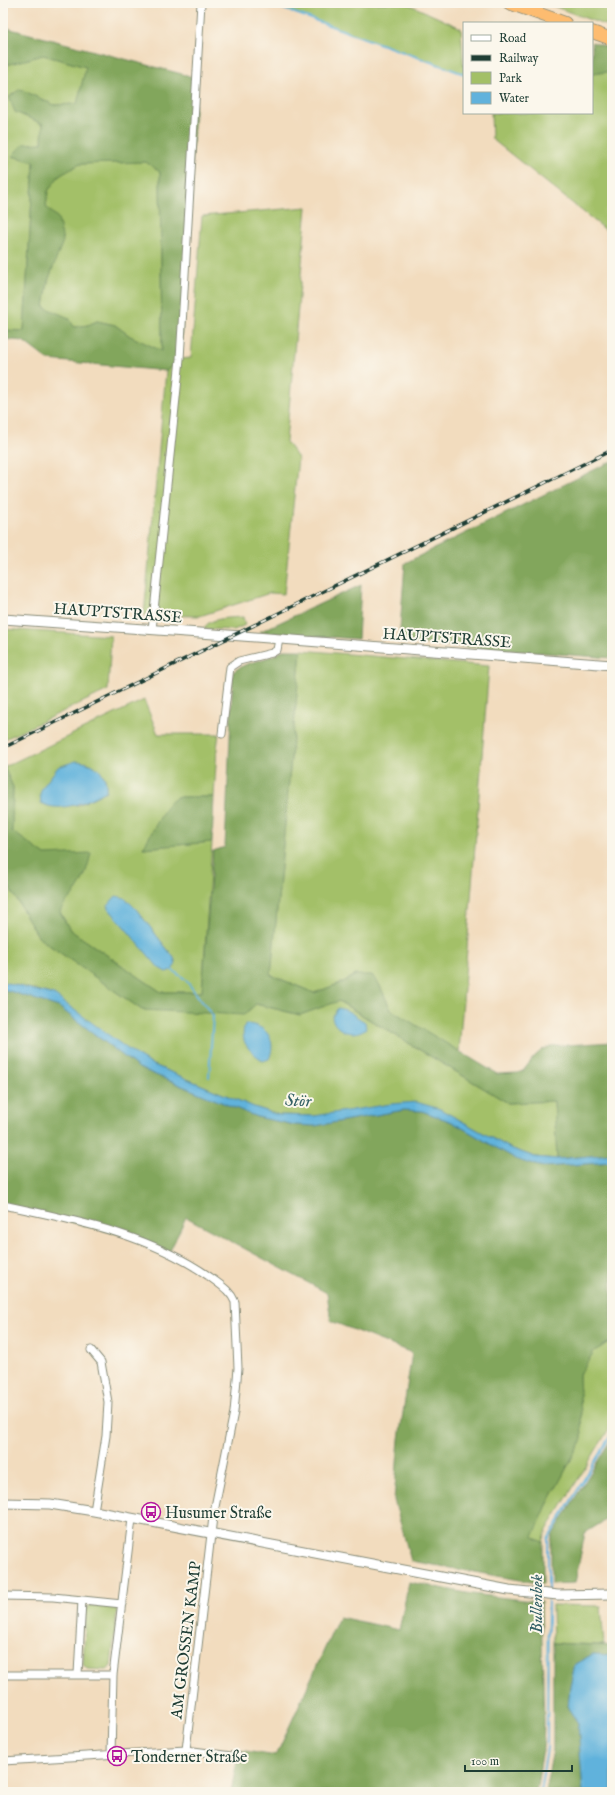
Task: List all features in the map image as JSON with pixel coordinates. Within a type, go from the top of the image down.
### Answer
[{"type":"highway","points":[[509,3],[562,22]]},
{"type":"highway","points":[[593,32],[612,39]]},
{"type":"street","points":[[152,630],[180,359],[201,3]]},
{"type":"street","name":"HAUPTSTRASSE","points":[[3,619],[612,665]]},
{"type":"street","points":[[222,734],[230,666],[238,662],[272,653],[277,650],[279,639]]},
{"type":"street","points":[[3,1205],[81,1222],[134,1238],[168,1252],[195,1267],[231,1293],[236,1302],[238,1368],[234,1412],[212,1533]]},
{"type":"street","points":[[92,1350],[101,1362],[108,1402],[106,1436],[94,1511]]},
{"type":"street","points":[[3,1503],[50,1504],[94,1511],[469,1583],[558,1595],[612,1594]]},
{"type":"street","points":[[111,1754],[113,1676],[132,1519]]},
{"type":"street","name":"AM GROSSEN KAMP","points":[[186,1750],[212,1533]]},
{"type":"street","points":[[3,1596],[82,1600],[122,1604]]},
{"type":"street","points":[[78,1674],[82,1600]]},
{"type":"street","points":[[3,1675],[78,1674],[113,1676]]},
{"type":"street","points":[[3,1761],[186,1750],[239,1757]]},
{"type":"green space","points":[[267,3],[406,3],[461,28],[463,74]]},
{"type":"green space","points":[[545,3],[612,3],[612,22],[604,25]]},
{"type":"green space","points":[[3,27],[197,78],[180,359],[166,371],[48,360],[23,341],[3,339],[3,330],[24,331],[34,162],[12,156],[23,144],[42,143],[43,124],[15,112],[9,97],[20,89],[54,105],[77,104],[86,67],[43,55],[3,66]],"holes":[[[146,162],[160,172],[162,351],[130,336],[115,325],[97,321],[88,325],[74,327],[69,318],[44,307],[48,281],[63,241],[58,218],[46,207],[48,191],[59,176],[80,164]]]},
{"type":"green space","points":[[593,42],[612,49],[612,71],[593,74]]},
{"type":"green space","points":[[43,55],[86,67],[77,104],[54,105],[20,89],[15,112],[43,124],[42,143],[23,145],[12,156],[34,162],[24,331],[3,330],[3,66]]},
{"type":"green space","points":[[612,71],[612,235],[492,139],[491,114],[593,114],[593,74]]},
{"type":"green space","points":[[146,162],[160,172],[162,352],[130,336],[115,325],[97,321],[88,325],[74,327],[44,307],[48,281],[54,264],[58,218],[46,207],[48,191],[59,176],[80,164]]},
{"type":"green space","points":[[307,207],[286,442],[298,458],[284,594],[270,593],[200,616],[144,615],[166,371],[180,359],[191,358],[202,216]]},
{"type":"green space","points":[[612,461],[612,658],[399,642],[405,563]]},
{"type":"green space","points":[[361,585],[358,639],[259,632]]},
{"type":"green space","points":[[243,617],[245,625],[234,630],[204,629],[206,625],[215,620]]},
{"type":"green space","points":[[3,629],[111,636],[108,690],[3,740]]},
{"type":"green space","points":[[283,650],[301,650],[271,975],[314,993],[341,983],[356,975],[372,975],[379,984],[391,1010],[497,1074],[517,1073],[523,1071],[534,1057],[542,1050],[551,1046],[612,1042],[612,1154],[557,1159],[554,1101],[508,1103],[339,1001],[300,1015],[256,1004],[244,1015],[142,1010],[39,938],[3,876],[4,767],[13,787],[12,831],[45,855],[91,853],[81,883],[60,912],[70,930],[161,992],[202,992],[213,851],[225,847],[233,672],[245,665],[277,654]]},
{"type":"green space","points":[[301,650],[489,666],[459,1052],[391,1010],[379,984],[356,975],[341,983],[314,993],[271,975]]},
{"type":"green space","points":[[144,700],[158,734],[219,734],[214,797],[177,797],[143,848],[212,842],[202,992],[161,992],[70,930],[60,912],[62,905],[76,891],[86,873],[45,855],[11,831],[13,787],[4,767]],"holes":[[[86,762],[102,773],[106,780],[106,791],[79,805],[48,806]],[[125,898],[136,909],[174,958],[176,964]]]},
{"type":"green space","points":[[177,797],[214,797],[212,842],[143,848],[167,805]]},
{"type":"green space","points":[[3,876],[39,938],[142,1010],[255,1004],[300,1015],[338,1001],[508,1103],[554,1101],[557,1159],[535,1157],[510,1148],[440,1109],[314,1116],[279,1115],[254,1107],[149,1063],[48,993],[3,982]]},
{"type":"green space","points":[[3,989],[59,1007],[139,1068],[257,1117],[295,1125],[315,1126],[404,1110],[422,1111],[452,1122],[518,1160],[531,1164],[544,1167],[612,1162],[612,1341],[594,1351],[579,1376],[582,1439],[547,1505],[533,1537],[543,1542],[543,1584],[411,1561],[394,1500],[399,1439],[412,1353],[331,1321],[327,1293],[186,1217],[169,1253],[134,1238],[3,1205]]},
{"type":"green space","points":[[612,1341],[612,1424],[547,1530],[543,1542],[532,1537],[582,1439],[579,1376],[594,1351]]},
{"type":"green space","points":[[612,1438],[612,1516],[585,1533],[575,1583],[551,1584],[551,1541],[553,1534]]},
{"type":"green space","points":[[409,1582],[472,1594],[541,1602],[544,1723],[543,1748],[536,1792],[231,1792],[239,1750],[276,1756],[339,1617],[399,1630]]},
{"type":"green space","points":[[90,1605],[114,1607],[117,1611],[111,1666],[106,1670],[87,1669],[83,1665],[86,1608]]},
{"type":"green space","points":[[552,1605],[601,1606],[604,1645],[553,1643]]},
{"type":"green space","points":[[553,1643],[612,1646],[612,1655],[593,1654],[575,1664],[570,1687],[568,1708],[578,1723],[583,1792],[545,1792],[553,1750]]},
{"type":"water","points":[[76,761],[88,763],[102,773],[105,778],[106,791],[91,799],[66,807],[49,806],[41,803],[40,794],[42,788],[58,767]]},
{"type":"water","points":[[116,896],[125,898],[136,909],[174,958],[176,964],[172,970],[166,972],[159,968],[109,909],[108,905]]},
{"type":"water","points":[[3,982],[54,995],[149,1063],[254,1107],[279,1115],[314,1116],[391,1104],[416,1102],[440,1109],[510,1148],[535,1157],[557,1159],[612,1154],[612,1162],[544,1167],[531,1164],[518,1160],[452,1122],[422,1111],[404,1110],[315,1126],[295,1125],[257,1117],[139,1068],[59,1007],[3,989]]},
{"type":"water","points":[[338,1008],[346,1010],[365,1022],[366,1028],[356,1033],[341,1030],[334,1022],[332,1017]]},
{"type":"water","points":[[245,1024],[258,1027],[268,1034],[272,1045],[269,1059],[263,1061],[246,1046],[243,1036]]},
{"type":"water","points":[[593,1654],[612,1655],[612,1792],[583,1792],[578,1723],[568,1708],[570,1687],[575,1664]]},
{"type":"waterway","points":[[267,3],[463,74]]},
{"type":"waterway","points":[[172,970],[185,979],[213,1016],[209,1077]]},
{"type":"waterway","name":"Bullenbek","points":[[548,1591],[548,1539],[612,1433]]},
{"type":"waterway","name":"Bullenbek","points":[[540,1792],[547,1748],[548,1596]]},
{"type":"railway","points":[[3,748],[612,450]]},
{"type":"place","name":"Husumer Straße","points":[[151,1512]]},
{"type":"place","name":"Tonderner Straße","points":[[117,1756]]},
{"type":"water label","name":"Stör","points":[[298,1100]]}]
